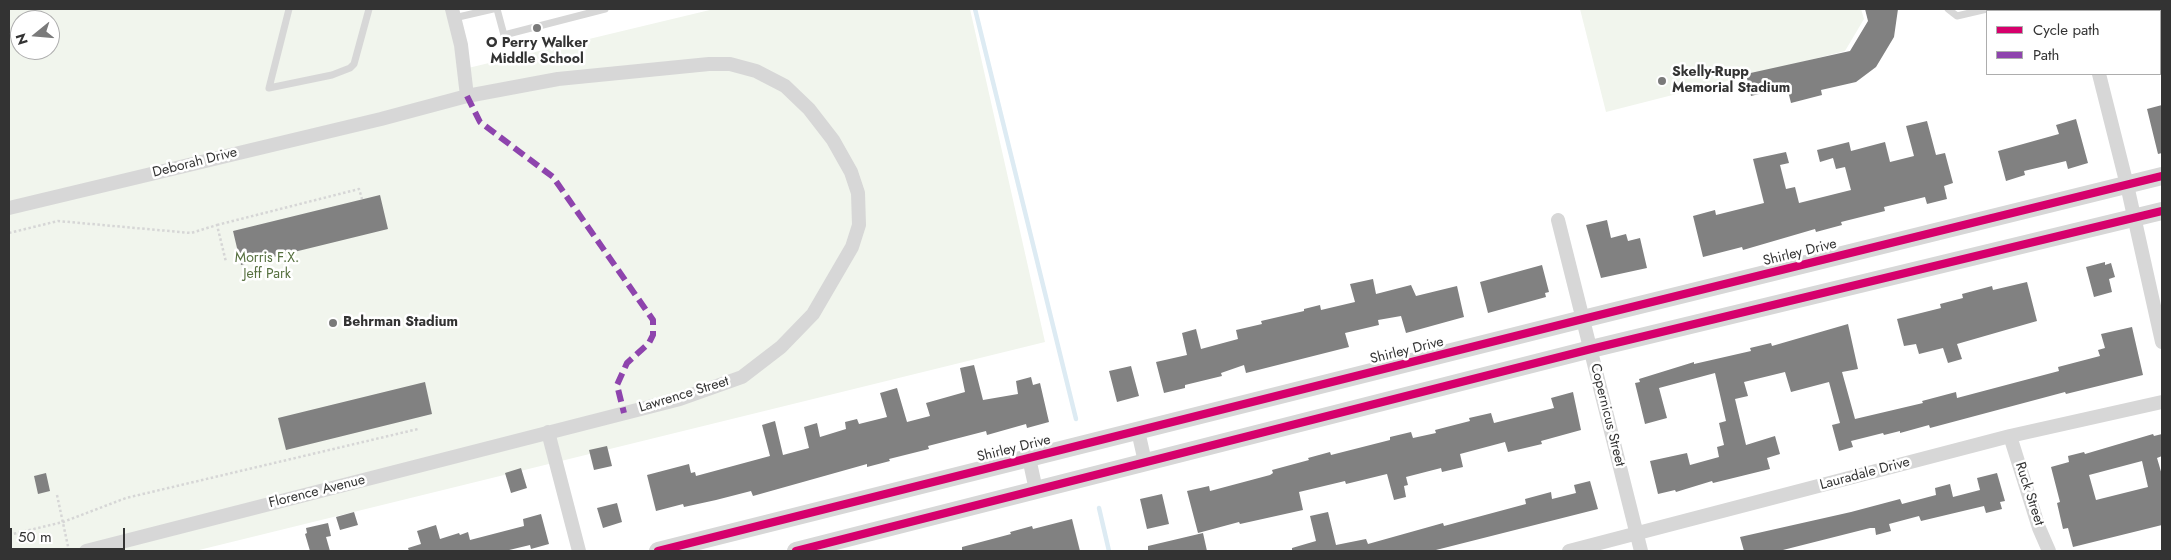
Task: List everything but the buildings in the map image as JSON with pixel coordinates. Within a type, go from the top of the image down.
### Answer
[{"type":"street","points":[[453,13],[461,45],[467,96]]},
{"type":"street","name":"Lawrence Street","points":[[381,119],[467,96],[558,79],[709,64],[730,64],[756,71],[785,86],[810,109],[833,140],[851,172],[858,194],[859,225],[852,247],[813,314],[781,347],[742,377],[680,399],[548,432]]},
{"type":"street","points":[[2098,75],[2127,186],[2162,342]]},
{"type":"street","name":"Deborah Drive","points":[[9,208],[381,119]]},
{"type":"street","name":"Shirley Drive","points":[[658,551],[2162,176]]},
{"type":"street","points":[[796,551],[1590,349],[2162,211]]},
{"type":"street","name":"Copernicus Street","points":[[1558,220],[1641,551]]},
{"type":"street","name":"Lauradale Drive","points":[[1570,551],[2010,436],[2162,402]]},
{"type":"street","points":[[1138,431],[1145,462]]},
{"type":"street","points":[[548,432],[579,551]]},
{"type":"street","name":"Florence Avenue","points":[[86,551],[548,432]]},
{"type":"street","name":"Ruck Street","points":[[2010,436],[2039,528],[2049,551]]},
{"type":"street","points":[[1029,458],[1036,490]]},
{"type":"lane","points":[[289,9],[269,88],[332,75],[350,68],[354,64],[369,9]]},
{"type":"lane","points":[[453,13],[493,9]]},
{"type":"lane","points":[[497,9],[504,35],[604,9]]},
{"type":"lane","points":[[1948,9],[1957,16],[1987,9]]},
{"type":"path","points":[[9,233],[58,221],[191,233],[359,189],[362,199]]},
{"type":"path","points":[[217,225],[226,262]]},
{"type":"path","points":[[9,536],[63,522],[126,498],[418,429]]},
{"type":"path","points":[[57,495],[69,551]]},
{"type":"green space","name":"Morris F.X. Jeff Park","points":[[9,9],[449,9],[464,69],[714,9],[970,9],[1045,342],[195,551],[9,551]]},
{"type":"green space","name":"Skelly-Rupp Memorial Stadium","points":[[1580,9],[1861,9],[1864,19],[1845,51],[1606,112]]},
{"type":"waterway","points":[[975,9],[1076,419]]},
{"type":"waterway","points":[[1099,508],[1109,551]]},
{"type":"marked path","points":[[467,96],[480,122],[553,177],[653,320],[653,335],[649,343],[627,363],[617,385],[624,413]]},
{"type":"cycle path","points":[[658,551],[2162,176]]},
{"type":"cycle path","points":[[796,551],[1591,349],[2162,211]]},
{"type":"place","name":"O Perry Walker Middle School","points":[[537,28]]},
{"type":"place","name":"Skelly-Rupp Memorial Stadium","points":[[1662,81]]},
{"type":"place","name":"Behrman Stadium","points":[[333,323]]}]
